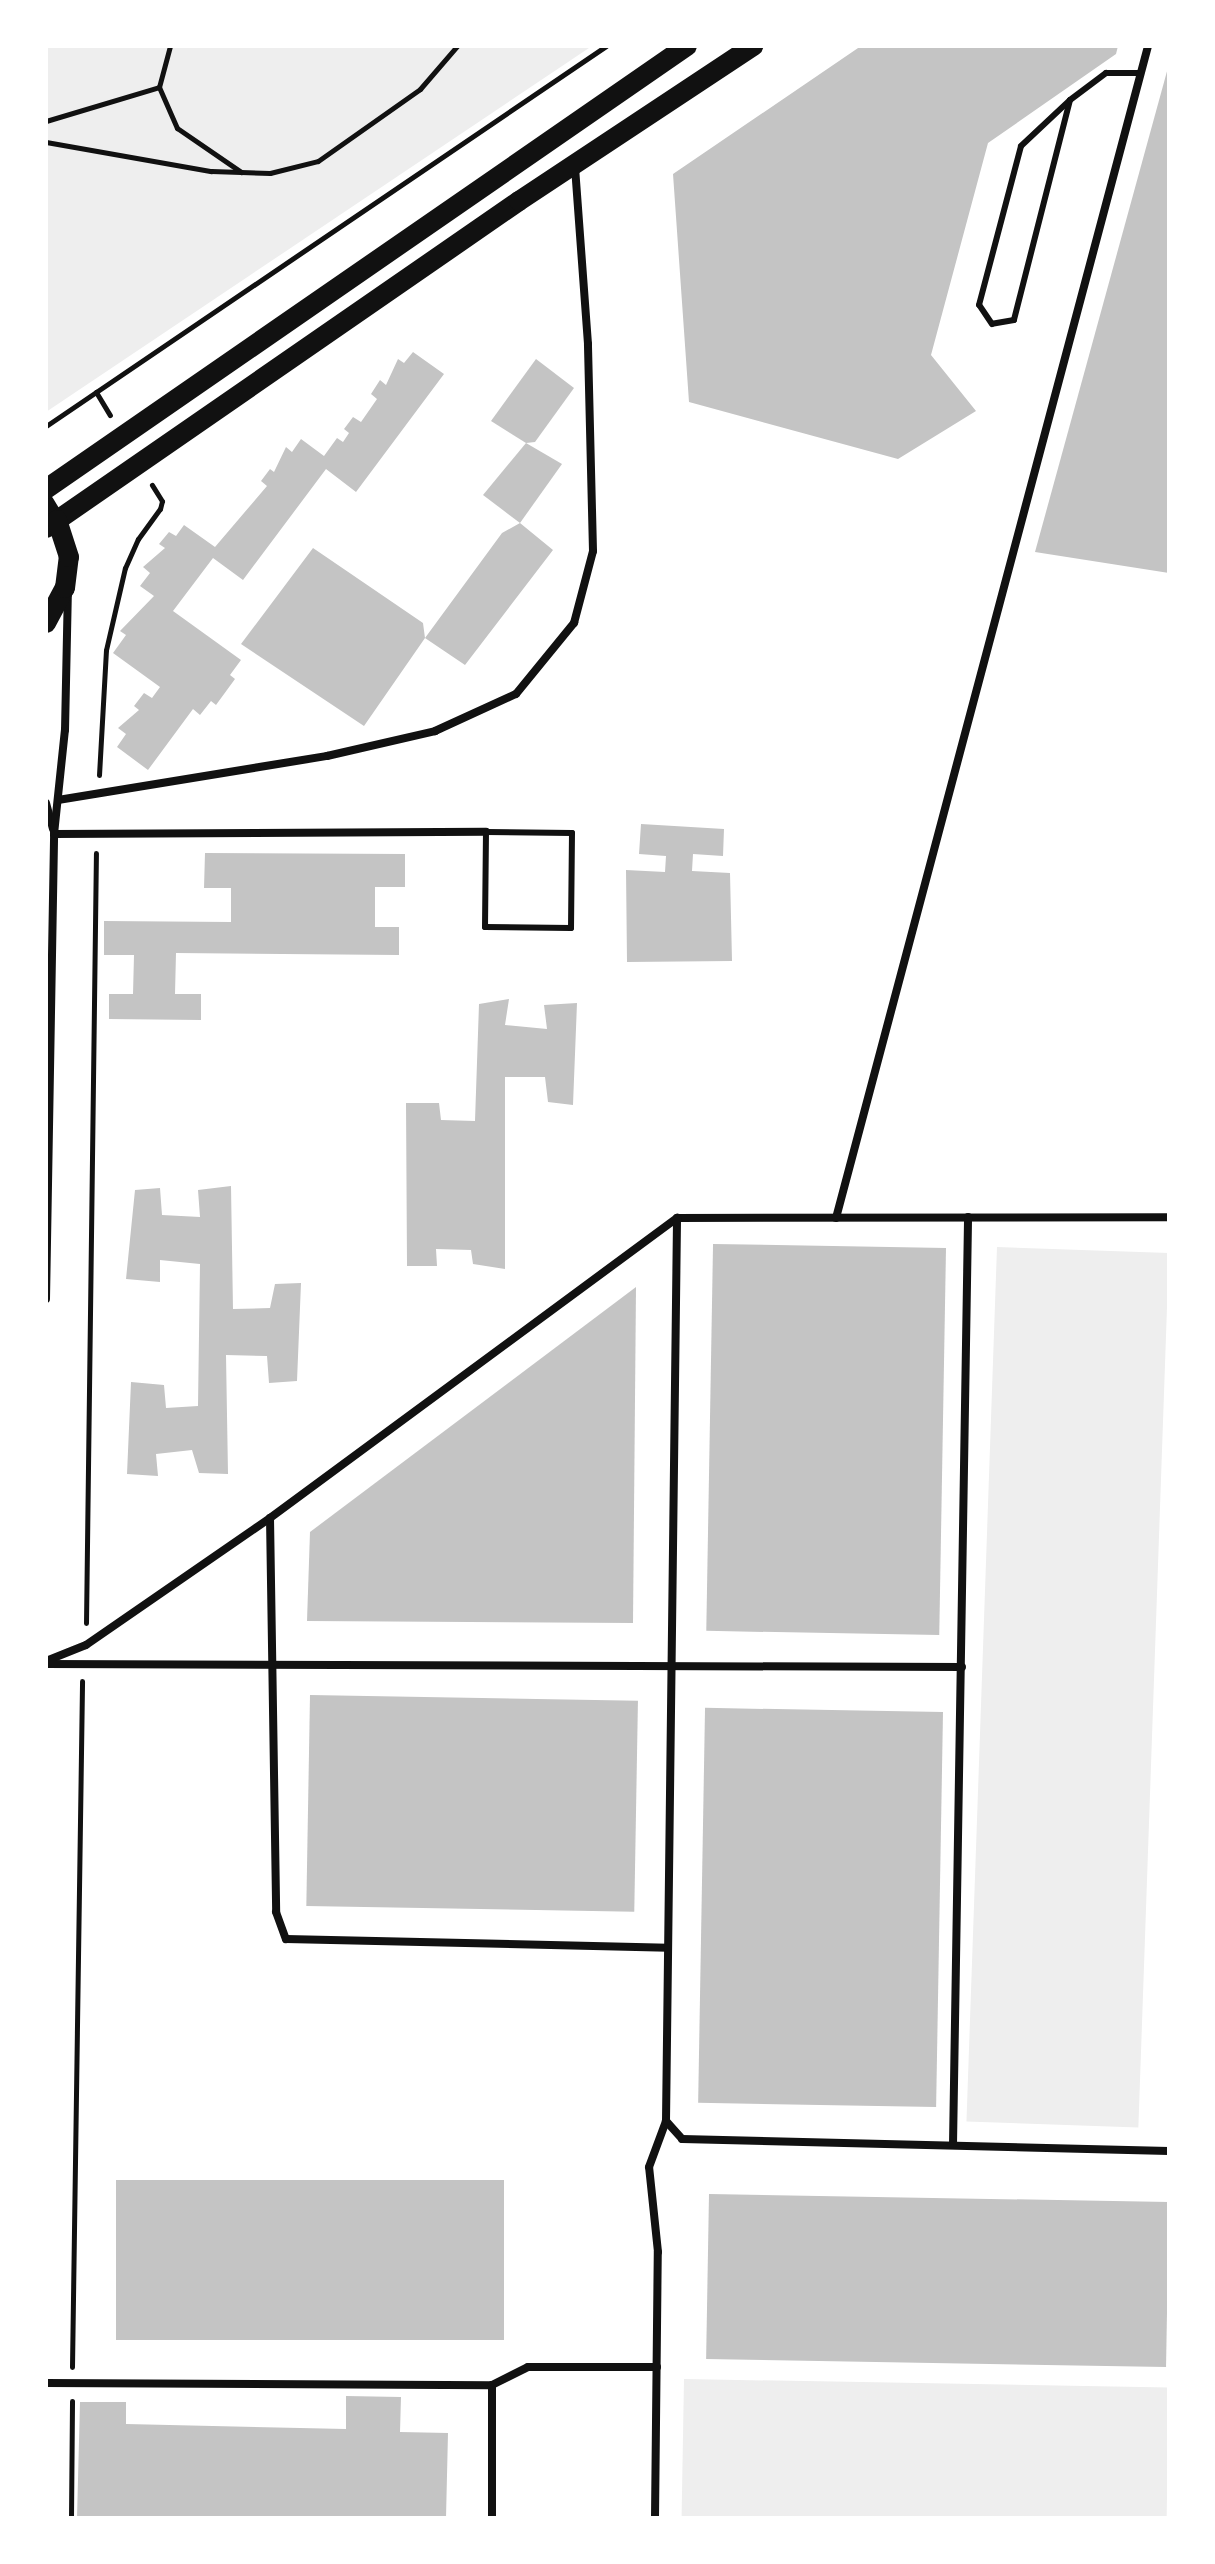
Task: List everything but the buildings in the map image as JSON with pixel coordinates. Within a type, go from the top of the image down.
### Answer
[{"type":"main road","points":[[46,489],[687,46]]},
{"type":"main road","points":[[52,524],[753,46]]},
{"type":"main road","points":[[46,502],[52,524],[69,557],[65,588],[46,623]]},
{"type":"street","points":[[836,1218],[1148,46]]},
{"type":"street","points":[[58,800],[327,756],[435,731],[516,694],[574,623],[593,551],[588,344],[575,165]]},
{"type":"street","points":[[46,1299],[54,834],[65,730],[69,557]]},
{"type":"street","points":[[46,803],[54,834]]},
{"type":"street","points":[[54,834],[486,832]]},
{"type":"street","points":[[953,2145],[968,1217]]},
{"type":"street","points":[[46,1662],[86,1645],[270,1518],[677,1218],[1169,1217]]},
{"type":"street","points":[[655,2518],[658,2252],[649,2167],[666,2121],[674,1667],[677,1218]]},
{"type":"street","points":[[270,1518],[276,1912],[286,1939],[668,1948]]},
{"type":"street","points":[[46,1662],[962,1667]]},
{"type":"street","points":[[666,2121],[682,2139],[1169,2151]]},
{"type":"street","points":[[46,2383],[492,2385],[528,2367],[657,2367]]},
{"type":"street","points":[[492,2385],[492,2518]]},
{"type":"lane","points":[[1070,100],[1014,320],[992,324],[979,305],[1021,146],[1070,100],[1106,73],[1141,73]]},
{"type":"lane","points":[[486,832],[572,833],[571,928],[485,927],[486,832]]},
{"type":"path","points":[[170,46],[159,87],[177,128],[242,172]]},
{"type":"path","points":[[46,142],[242,172],[270,173],[318,161],[420,89],[457,46]]},
{"type":"path","points":[[46,426],[606,46]]},
{"type":"path","points":[[46,121],[159,87]]},
{"type":"path","points":[[96,392],[122,435]]},
{"type":"path","points":[[98,794],[102,678],[116,603],[138,539],[162,501],[140,463]]},
{"type":"path","points":[[86,1645],[96,836]]},
{"type":"path","points":[[71,2518],[82,1664]]},
{"type":"shaded area","points":[[46,46],[592,46],[46,412]]},
{"type":"shaded area","points":[[997,1247],[1169,1253],[1138,2127],[966,2121]]},
{"type":"shaded area","points":[[684,2379],[1169,2387],[1167,2518],[682,2518]]}]
